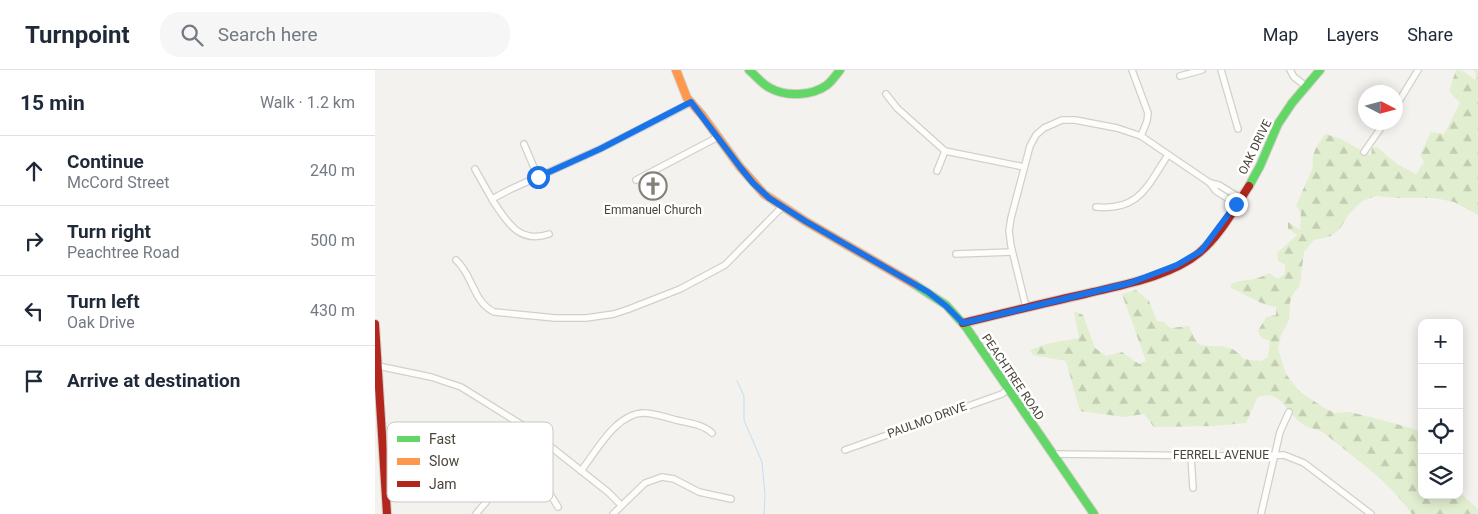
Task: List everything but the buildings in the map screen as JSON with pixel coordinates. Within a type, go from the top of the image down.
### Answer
[{"type":"street","name":"PEACHTREE ROAD","points":[[676,70],[687,98],[753,183],[764,194],[782,207],[928,292],[963,323],[1094,514]]},
{"type":"street","name":"PEACHTREE ROAD","points":[[681,70],[691,102]]},
{"type":"street","points":[[749,70],[772,89],[786,93],[795,93],[822,88],[840,70]]},
{"type":"street","points":[[1131,70],[1148,113],[1147,122],[1141,136]]},
{"type":"street","points":[[1180,76],[1202,70]]},
{"type":"street","points":[[1221,70],[1238,129]]},
{"type":"street","points":[[1290,70],[1294,77],[1307,87]]},
{"type":"street","name":"OAK DRIVE","points":[[963,323],[1130,283],[1177,265],[1201,251],[1238,201],[1261,163],[1279,123],[1320,70]]},
{"type":"street","points":[[1403,93],[1418,70]]},
{"type":"street","points":[[886,94],[897,108],[945,150],[1023,167]]},
{"type":"street","points":[[493,199],[600,149],[691,102]]},
{"type":"street","points":[[1026,307],[1012,252],[1010,224],[1023,167],[1033,140],[1044,128],[1055,122],[1075,120],[1117,128],[1141,136],[1211,183],[1219,184],[1238,201]]},
{"type":"street","points":[[1364,152],[1379,130]]},
{"type":"street","points":[[636,180],[718,138]]},
{"type":"street","points":[[524,144],[538,177]]},
{"type":"street","points":[[937,171],[945,150]]},
{"type":"street","points":[[1096,207],[1120,206],[1134,201],[1145,190],[1168,155]]},
{"type":"street","points":[[475,170],[505,218],[515,230],[532,236],[549,234]]},
{"type":"street","points":[[456,260],[467,272],[478,298],[488,309],[494,312],[555,318],[603,316],[629,309],[662,296],[725,265],[782,207]]},
{"type":"street","points":[[956,254],[1012,252]]},
{"type":"street","points":[[375,324],[387,514]]},
{"type":"street","points":[[378,366],[431,377],[461,387],[515,422]]},
{"type":"street","name":"PAULMO DRIVE","points":[[845,450],[1002,394],[1008,389]]},
{"type":"street","points":[[1261,514],[1279,432],[1289,412]]},
{"type":"street","points":[[581,471],[617,424],[631,415],[654,414],[701,426],[712,434]]},
{"type":"street","points":[[553,449],[608,492],[621,505]]},
{"type":"street","name":"FERRELL AVENUE","points":[[1053,454],[1274,455],[1292,457],[1304,463],[1371,514]]},
{"type":"street","points":[[1191,456],[1193,488]]},
{"type":"street","points":[[613,514],[645,483],[662,477],[674,480],[699,492],[731,499]]},
{"type":"street","points":[[553,499],[558,507]]},
{"type":"street","points":[[476,514],[486,502]]},
{"type":"green space","points":[[1456,70],[1463,71],[1475,80],[1476,73],[1473,70],[1478,70],[1478,215],[1454,202],[1434,198],[1376,196],[1362,201],[1349,214],[1339,230],[1331,236],[1314,240],[1304,252],[1300,285],[1290,302],[1289,320],[1281,335],[1278,349],[1286,374],[1299,391],[1324,408],[1335,413],[1350,412],[1418,431],[1418,499],[1463,499],[1463,496],[1478,509],[1478,514],[1412,514],[1396,494],[1369,469],[1325,434],[1299,422],[1284,404],[1273,396],[1266,395],[1257,398],[1246,423],[1213,426],[1154,427],[1144,414],[1124,417],[1080,411],[1066,361],[1033,355],[1030,350],[1046,344],[1079,338],[1074,311],[1083,315],[1095,348],[1106,356],[1122,352],[1139,364],[1146,361],[1122,294],[1136,290],[1149,301],[1157,321],[1164,322],[1170,328],[1189,326],[1194,338],[1200,345],[1229,348],[1244,359],[1261,361],[1268,357],[1270,341],[1261,338],[1258,331],[1266,317],[1276,315],[1276,307],[1259,302],[1231,288],[1231,284],[1259,278],[1269,273],[1278,279],[1285,274],[1285,265],[1278,261],[1277,253],[1297,235],[1288,229],[1288,222],[1300,230],[1301,212],[1296,206],[1313,167],[1315,149],[1320,141],[1326,134],[1341,139],[1371,156],[1372,148],[1377,147],[1397,164],[1416,174],[1424,162],[1420,155],[1431,132],[1444,134],[1460,103],[1449,91]]},
{"type":"waterway","points":[[737,381],[744,396],[744,420],[762,462],[765,495],[764,514]]},
{"type":"traffic: fast","points":[[749,70],[770,88],[791,94],[807,93],[821,89],[840,70]]},
{"type":"traffic: fast","points":[[1249,186],[1278,124],[1292,103],[1320,70]]},
{"type":"traffic: fast","points":[[914,284],[946,305],[966,327],[1094,514]]},
{"type":"traffic: slow","points":[[676,70],[687,98],[702,115],[740,167],[764,194],[805,221],[914,284]]},
{"type":"traffic: jam","points":[[963,323],[1145,279],[1174,268],[1199,253],[1214,239],[1249,186]]},
{"type":"traffic: jam","points":[[375,324],[387,514]]},
{"type":"place","name":"Emmanuel Church","points":[[653,186]]},
{"type":"route","points":[[538,177],[600,149],[691,102],[740,167],[769,198],[928,292],[950,309],[963,323],[1130,283],[1177,265],[1193,257],[1206,246],[1236,204]]}]
